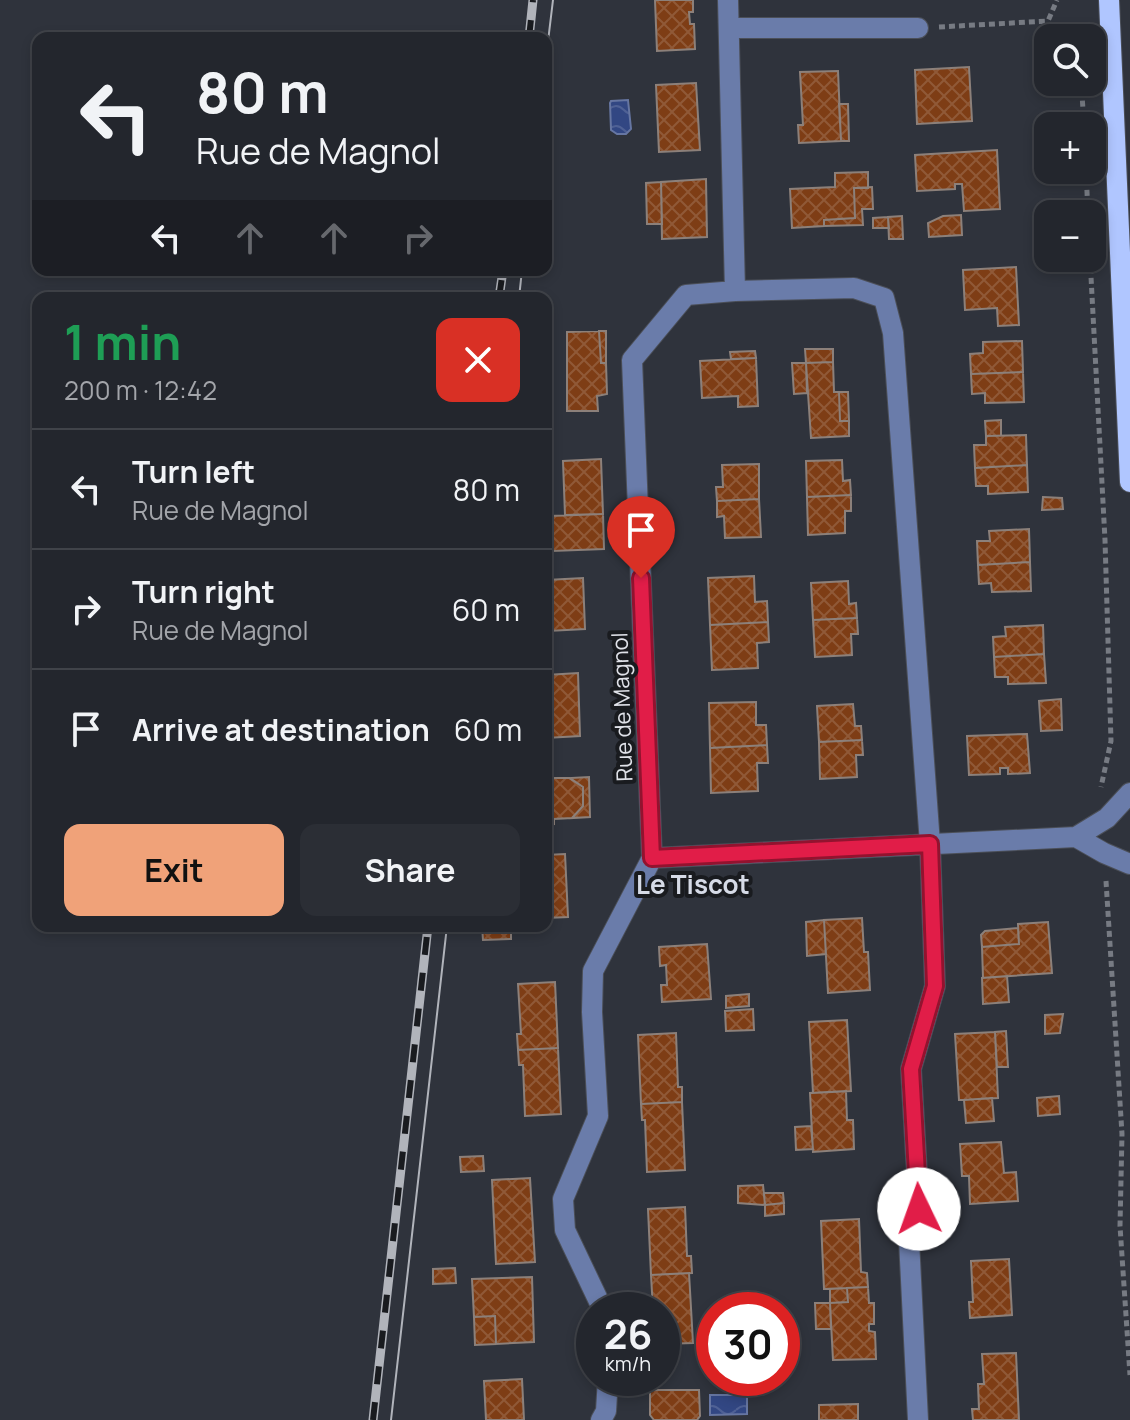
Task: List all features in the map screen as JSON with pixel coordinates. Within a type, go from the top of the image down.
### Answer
[{"type":"main road","points":[[1109,0],[1130,482]]},
{"type":"street","points":[[728,0],[735,291]]},
{"type":"street","points":[[729,28],[918,28]]},
{"type":"street","name":"Rue de Magnol","points":[[652,858],[632,360],[686,295],[735,291],[854,288],[884,298],[893,333],[930,844]]},
{"type":"street","points":[[594,1292],[565,1230],[563,1199],[598,1116],[592,1012],[593,971],[652,858],[1076,837],[1107,818],[1130,793]]},
{"type":"street","points":[[1076,837],[1130,864]]},
{"type":"street","points":[[918,1420],[909,1240],[919,1209],[911,1069],[935,986],[930,844]]},
{"type":"street","points":[[601,1420],[606,1411],[607,1396]]},
{"type":"path","points":[[1049,24],[1057,0]]},
{"type":"path","points":[[918,28],[1048,21]]},
{"type":"water","points":[[628,100],[631,129],[626,134],[617,134],[611,130],[610,103]]},
{"type":"water","points":[[710,1396],[747,1396],[747,1414],[710,1415]]},
{"type":"building","points":[[655,0],[693,0],[693,12],[689,12],[690,24],[694,24],[695,49],[657,51]]},
{"type":"building","points":[[969,67],[972,121],[917,124],[915,70]]},
{"type":"building","points":[[838,71],[841,141],[799,143],[798,125],[803,125],[800,72]]},
{"type":"building","points":[[696,83],[700,150],[659,152],[656,85]]},
{"type":"building","points":[[839,104],[848,104],[849,141],[841,141]]},
{"type":"building","points":[[997,150],[1000,209],[964,211],[962,184],[955,184],[955,189],[917,191],[915,155]]},
{"type":"building","points":[[868,172],[868,188],[854,188],[855,218],[824,220],[824,226],[792,228],[790,189],[835,187],[835,173]]},
{"type":"building","points":[[706,179],[707,237],[662,239],[661,182]]},
{"type":"building","points":[[661,182],[662,224],[647,224],[646,183]]},
{"type":"building","points":[[872,187],[873,209],[862,209],[863,225],[824,226],[824,220],[855,218],[854,188]]},
{"type":"building","points":[[961,215],[962,235],[929,237],[928,223],[943,216]]},
{"type":"building","points":[[902,216],[903,239],[889,239],[888,217]]},
{"type":"building","points":[[888,217],[889,228],[873,228],[873,218]]},
{"type":"building","points":[[1016,267],[1019,325],[998,326],[997,308],[965,310],[963,270]]},
{"type":"building","points":[[599,331],[601,363],[606,363],[607,394],[597,396],[598,411],[567,411],[567,332]]},
{"type":"building","points":[[599,331],[606,331],[606,363],[601,363]]},
{"type":"building","points":[[1022,341],[1023,372],[971,374],[970,354],[983,353],[983,342]]},
{"type":"building","points":[[805,349],[833,349],[833,362],[806,363]]},
{"type":"building","points":[[755,351],[756,358],[731,359],[730,352]]},
{"type":"building","points":[[756,358],[758,406],[738,407],[738,396],[702,398],[700,361]]},
{"type":"building","points":[[833,362],[834,392],[839,392],[840,421],[849,421],[849,436],[811,438],[806,363]]},
{"type":"building","points":[[792,363],[806,363],[807,393],[794,394]]},
{"type":"building","points":[[1023,372],[1024,402],[985,403],[985,393],[972,394],[971,374]]},
{"type":"building","points":[[839,392],[848,392],[849,421],[840,421]]},
{"type":"building","points":[[1001,420],[1001,436],[986,436],[985,421]]},
{"type":"building","points":[[1026,435],[1027,465],[975,468],[974,445],[986,445],[986,436]]},
{"type":"building","points":[[601,459],[603,514],[565,515],[563,461]]},
{"type":"building","points":[[842,460],[843,481],[850,480],[851,495],[807,497],[806,461]]},
{"type":"building","points":[[759,464],[759,499],[717,501],[716,487],[723,487],[722,465]]},
{"type":"building","points":[[1027,465],[1028,492],[988,494],[988,486],[976,486],[975,468]]},
{"type":"building","points":[[851,495],[851,511],[845,511],[845,533],[808,535],[807,497]]},
{"type":"building","points":[[1043,497],[1062,498],[1063,509],[1042,510]]},
{"type":"building","points":[[759,499],[761,537],[725,538],[724,516],[717,517],[717,501]]},
{"type":"building","points":[[603,514],[604,549],[552,551],[552,516]]},
{"type":"building","points":[[1029,529],[1030,562],[978,565],[977,541],[990,541],[989,531]]},
{"type":"building","points":[[1030,562],[1031,591],[992,592],[991,583],[979,584],[978,565]]},
{"type":"building","points":[[754,576],[755,602],[767,601],[768,622],[710,625],[708,578]]},
{"type":"building","points":[[583,578],[585,629],[552,631],[552,580]]},
{"type":"building","points":[[848,581],[849,604],[856,603],[857,618],[813,620],[811,583]]},
{"type":"building","points":[[857,618],[858,634],[851,634],[852,655],[815,657],[813,620]]},
{"type":"building","points":[[768,622],[769,642],[757,643],[758,668],[712,670],[710,625]]},
{"type":"building","points":[[1043,625],[1044,654],[994,657],[993,637],[1006,636],[1005,627]]},
{"type":"building","points":[[1044,654],[1046,683],[1008,684],[1008,677],[995,677],[994,657]]},
{"type":"building","points":[[578,673],[580,736],[552,738],[552,675]]},
{"type":"building","points":[[1061,699],[1062,730],[1041,731],[1039,701]]},
{"type":"building","points":[[756,702],[756,725],[766,725],[767,745],[710,748],[709,703]]},
{"type":"building","points":[[853,704],[855,726],[861,726],[862,740],[819,742],[817,706]]},
{"type":"building","points":[[1027,734],[1030,773],[1008,774],[1008,768],[1000,768],[1000,774],[969,775],[967,736]]},
{"type":"building","points":[[862,740],[863,755],[856,755],[857,777],[820,779],[819,742]]},
{"type":"building","points":[[767,745],[768,763],[757,763],[758,791],[711,793],[710,748]]},
{"type":"building","points":[[552,772],[553,778],[569,778],[583,787],[583,806],[572,818],[554,819],[554,824]]},
{"type":"building","points":[[589,777],[590,817],[572,818],[583,806],[583,787],[570,778]]},
{"type":"building","points":[[565,854],[568,917],[552,918],[552,855]]},
{"type":"building","points":[[862,918],[870,990],[828,993],[824,920]]},
{"type":"building","points":[[824,920],[826,954],[807,956],[806,922]]},
{"type":"building","points":[[1048,922],[1052,973],[983,978],[982,947],[1019,944],[1018,924]]},
{"type":"building","points":[[1018,928],[1019,944],[982,947],[981,935],[985,931]]},
{"type":"building","points":[[482,932],[511,932],[511,939],[483,940]]},
{"type":"building","points":[[707,944],[711,999],[662,1002],[661,985],[667,985],[666,965],[660,966],[659,947]]},
{"type":"building","points":[[1007,976],[1009,1002],[983,1004],[982,978]]},
{"type":"building","points":[[555,982],[558,1048],[518,1050],[517,1034],[521,1034],[518,984]]},
{"type":"building","points":[[749,994],[749,1006],[726,1008],[726,996]]},
{"type":"building","points":[[753,1009],[754,1030],[726,1031],[725,1011]]},
{"type":"building","points":[[1063,1014],[1060,1033],[1045,1034],[1045,1015]]},
{"type":"building","points":[[847,1020],[851,1091],[813,1093],[809,1022]]},
{"type":"building","points":[[1006,1031],[1008,1067],[997,1067],[995,1032]]},
{"type":"building","points":[[995,1032],[998,1098],[959,1100],[955,1034]]},
{"type":"building","points":[[676,1033],[678,1087],[682,1087],[682,1102],[641,1104],[638,1035]]},
{"type":"building","points":[[558,1048],[561,1114],[525,1116],[523,1065],[519,1065],[518,1050]]},
{"type":"building","points":[[846,1091],[847,1120],[853,1120],[854,1149],[813,1152],[810,1093]]},
{"type":"building","points":[[1059,1096],[1060,1114],[1038,1116],[1037,1098]]},
{"type":"building","points":[[992,1098],[994,1121],[966,1123],[964,1100]]},
{"type":"building","points":[[682,1102],[685,1170],[647,1172],[645,1120],[642,1120],[641,1104]]},
{"type":"building","points":[[811,1126],[813,1149],[796,1150],[795,1127]]},
{"type":"building","points":[[1001,1142],[1004,1173],[1016,1172],[1018,1201],[970,1204],[969,1176],[962,1176],[960,1144]]},
{"type":"building","points":[[483,1156],[484,1171],[461,1172],[460,1157]]},
{"type":"building","points":[[530,1178],[535,1262],[496,1264],[492,1180]]},
{"type":"building","points":[[763,1185],[765,1205],[738,1203],[738,1186]]},
{"type":"building","points":[[764,1193],[783,1193],[784,1203],[765,1205]]},
{"type":"building","points":[[784,1203],[784,1214],[765,1216],[765,1205]]},
{"type":"building","points":[[685,1207],[687,1256],[691,1256],[692,1273],[651,1275],[648,1209]]},
{"type":"building","points":[[859,1219],[861,1272],[867,1273],[868,1287],[824,1289],[821,1221]]},
{"type":"building","points":[[1009,1259],[1012,1315],[970,1318],[969,1302],[973,1302],[971,1261]]},
{"type":"building","points":[[455,1268],[456,1283],[433,1284],[433,1269]]},
{"type":"building","points":[[689,1273],[693,1343],[680,1343],[680,1292],[652,1292],[651,1275]]},
{"type":"building","points":[[532,1277],[534,1342],[496,1344],[495,1316],[474,1317],[472,1279]]},
{"type":"building","points":[[868,1287],[869,1303],[874,1303],[874,1324],[869,1324],[869,1331],[875,1332],[876,1359],[833,1360],[830,1303],[848,1302],[847,1288]]},
{"type":"building","points":[[847,1288],[848,1302],[830,1303],[830,1289]]},
{"type":"building","points":[[815,1303],[830,1303],[831,1329],[816,1329]]},
{"type":"building","points":[[495,1316],[496,1344],[475,1345],[474,1317]]},
{"type":"building","points":[[1016,1353],[1019,1420],[973,1420],[972,1409],[979,1409],[978,1384],[984,1384],[982,1354]]},
{"type":"building","points":[[522,1379],[524,1420],[486,1420],[484,1381]]},
{"type":"building","points":[[680,1390],[696,1390],[696,1396],[699,1396],[700,1416],[697,1420],[654,1420],[650,1415],[650,1396],[680,1396]]},
{"type":"building","points":[[858,1404],[858,1420],[819,1420],[819,1405]]},
{"type":"tram line","points":[[549,32],[553,0]]},
{"type":"tram line","points":[[520,292],[521,276]]},
{"type":"tram line","points":[[391,1420],[446,932]]},
{"type":"railway","points":[[530,32],[533,0]]},
{"type":"railway","points":[[500,292],[502,276]]},
{"type":"railway","points":[[373,1420],[427,932]]},
{"type":"district","name":"Le Tiscot","points":[[693,885]]},
{"type":"route","points":[[641,578],[652,858],[930,844],[935,986],[911,1069],[919,1209]]}]
